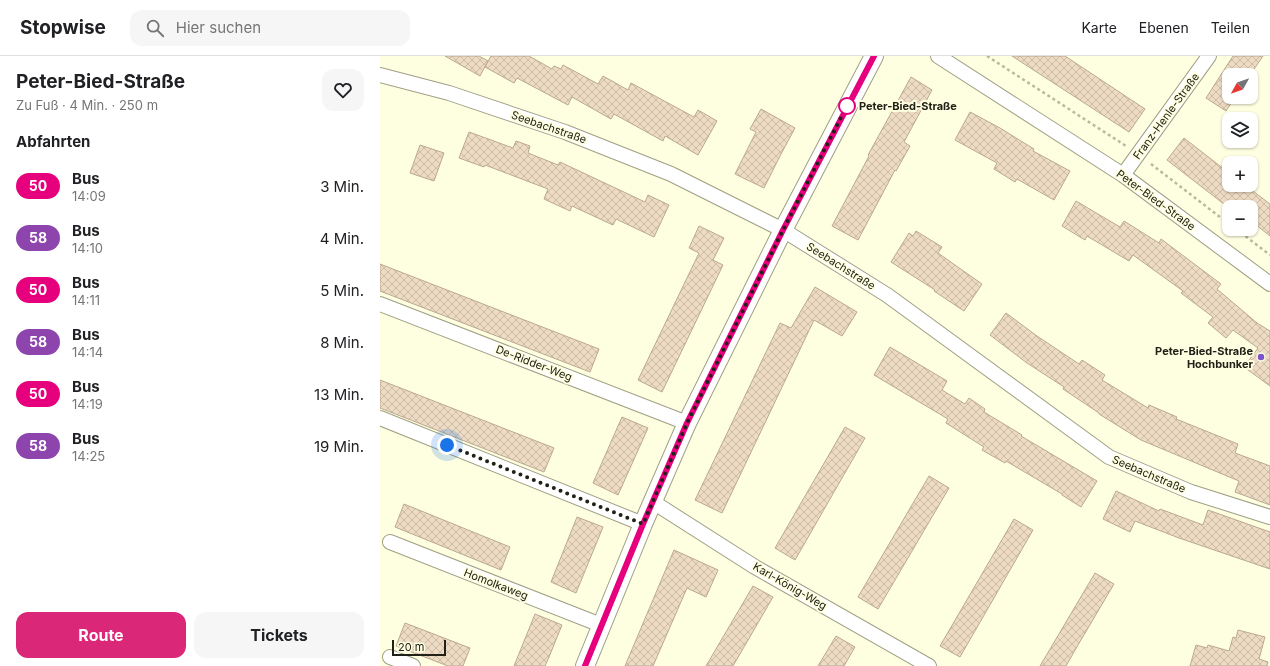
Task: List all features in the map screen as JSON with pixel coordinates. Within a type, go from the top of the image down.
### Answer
[{"type":"street","points":[[585,666],[643,524],[687,423],[783,230],[874,56]]},
{"type":"street","name":"Peter-Bied-Straße","points":[[938,56],[1123,176],[1270,284]]},
{"type":"street","name":"Franz-Henle-Straße","points":[[1123,176],[1209,56]]},
{"type":"street","name":"Seebachstraße","points":[[380,75],[449,93],[565,132],[671,174],[783,230],[887,294],[1109,457],[1191,492],[1270,517]]},
{"type":"street","name":"De-Ridder-Weg","points":[[380,304],[687,423]]},
{"type":"street","points":[[380,418],[643,524]]},
{"type":"street","name":"Karl-König-Weg","points":[[653,502],[755,567],[929,666]]},
{"type":"street","name":"Homolkaweg","points":[[390,542],[601,625]]},
{"type":"street","points":[[390,657],[413,666]]},
{"type":"path","points":[[987,56],[1138,154],[1222,219]]},
{"type":"path","points":[[1245,236],[1270,255]]},
{"type":"building","points":[[445,56],[479,56],[488,61],[480,76]]},
{"type":"building","points":[[491,56],[529,56],[552,69],[554,66],[561,69],[563,65],[598,84],[603,76],[628,90],[631,83],[694,117],[698,110],[717,121],[698,155],[665,136],[663,141],[614,114],[611,119],[572,97],[568,105],[517,78],[514,83],[485,67]]},
{"type":"building","points":[[1012,56],[1065,56],[1145,109],[1129,132]]},
{"type":"building","points":[[1233,56],[1263,56],[1255,68],[1225,68]]},
{"type":"building","points":[[1222,73],[1222,104],[1230,104],[1226,111],[1206,98]]},
{"type":"building","points":[[911,77],[932,90],[904,142],[910,146],[896,171],[895,170],[858,240],[832,226],[869,156],[868,155]]},
{"type":"building","points":[[761,109],[795,128],[764,188],[735,174],[756,132],[750,129]]},
{"type":"building","points":[[970,112],[1034,149],[1033,151],[1070,171],[1054,200],[1017,179],[1015,182],[994,169],[997,163],[955,140]]},
{"type":"building","points":[[469,132],[513,148],[516,141],[530,146],[528,153],[558,165],[560,162],[645,202],[648,195],[669,205],[654,237],[616,219],[613,225],[572,206],[570,211],[544,199],[548,189],[485,165],[484,167],[459,158]]},
{"type":"building","points":[[1184,138],[1222,168],[1222,192],[1254,192],[1270,204],[1270,236],[1258,227],[1258,200],[1222,200],[1222,203],[1167,160]]},
{"type":"building","points":[[420,145],[444,153],[434,181],[410,173]]},
{"type":"building","points":[[1076,201],[1120,227],[1124,221],[1159,243],[1161,239],[1221,284],[1217,289],[1257,323],[1270,331],[1270,386],[1244,367],[1258,348],[1233,330],[1226,338],[1208,323],[1213,317],[1181,293],[1183,291],[1133,255],[1129,261],[1087,236],[1085,240],[1062,226]]},
{"type":"building","points":[[699,226],[724,238],[713,260],[723,265],[662,392],[638,380],[699,253],[689,248]]},
{"type":"building","points":[[916,231],[942,247],[938,253],[982,284],[964,311],[934,291],[935,290],[891,262],[909,233],[913,236]]},
{"type":"building","points":[[380,264],[599,349],[590,372],[380,291]]},
{"type":"building","points":[[815,287],[857,312],[842,336],[814,320],[722,513],[695,500],[780,323],[791,328]]},
{"type":"building","points":[[1006,313],[1079,364],[1082,360],[1105,375],[1102,380],[1148,408],[1149,405],[1177,417],[1176,419],[1238,444],[1235,453],[1270,466],[1270,505],[1235,492],[1239,481],[1141,440],[1099,414],[1063,389],[1064,387],[1027,363],[990,335]]},
{"type":"building","points":[[890,347],[947,381],[942,390],[965,404],[969,398],[985,409],[984,412],[1022,435],[1021,436],[1097,481],[1081,507],[1006,461],[1005,463],[982,450],[984,447],[946,423],[948,419],[874,375]]},
{"type":"building","points":[[380,380],[554,448],[544,472],[380,408]]},
{"type":"building","points":[[622,417],[648,428],[618,495],[593,483]]},
{"type":"building","points":[[845,427],[865,438],[795,560],[775,548]]},
{"type":"building","points":[[929,476],[949,488],[878,609],[858,597]]},
{"type":"building","points":[[1116,491],[1159,511],[1160,509],[1203,525],[1208,510],[1270,532],[1270,569],[1179,538],[1135,521],[1130,532],[1103,519]]},
{"type":"building","points":[[404,504],[510,547],[501,570],[395,527]]},
{"type":"building","points":[[577,517],[603,527],[576,593],[551,582]]},
{"type":"building","points":[[1014,519],[1033,530],[960,657],[940,646]]},
{"type":"building","points":[[674,550],[718,570],[706,597],[687,588],[653,666],[625,666]]},
{"type":"building","points":[[1095,573],[1114,584],[1066,666],[1040,666]]},
{"type":"building","points":[[753,586],[773,597],[733,666],[706,666]]},
{"type":"building","points":[[535,614],[562,625],[545,666],[514,666]]},
{"type":"building","points":[[405,623],[470,648],[463,666],[448,666],[396,646]]},
{"type":"building","points":[[1238,630],[1265,637],[1259,659],[1268,662],[1267,666],[1190,666],[1196,645],[1207,648],[1208,645],[1229,651],[1233,637],[1236,638]]},
{"type":"building","points":[[836,636],[855,647],[844,666],[818,666]]},
{"type":"bus line","name":"50","points":[[585,666],[643,524],[687,423],[783,230],[850,99],[874,56]]},
{"type":"place","name":"Peter-Bied-Straße","points":[[847,106]]},
{"type":"place","name":"Peter-Bied-Straße Hochbunker","points":[[1261,357]]},
{"type":"route","points":[[447,445],[643,524],[687,423],[783,230],[847,106]]}]
